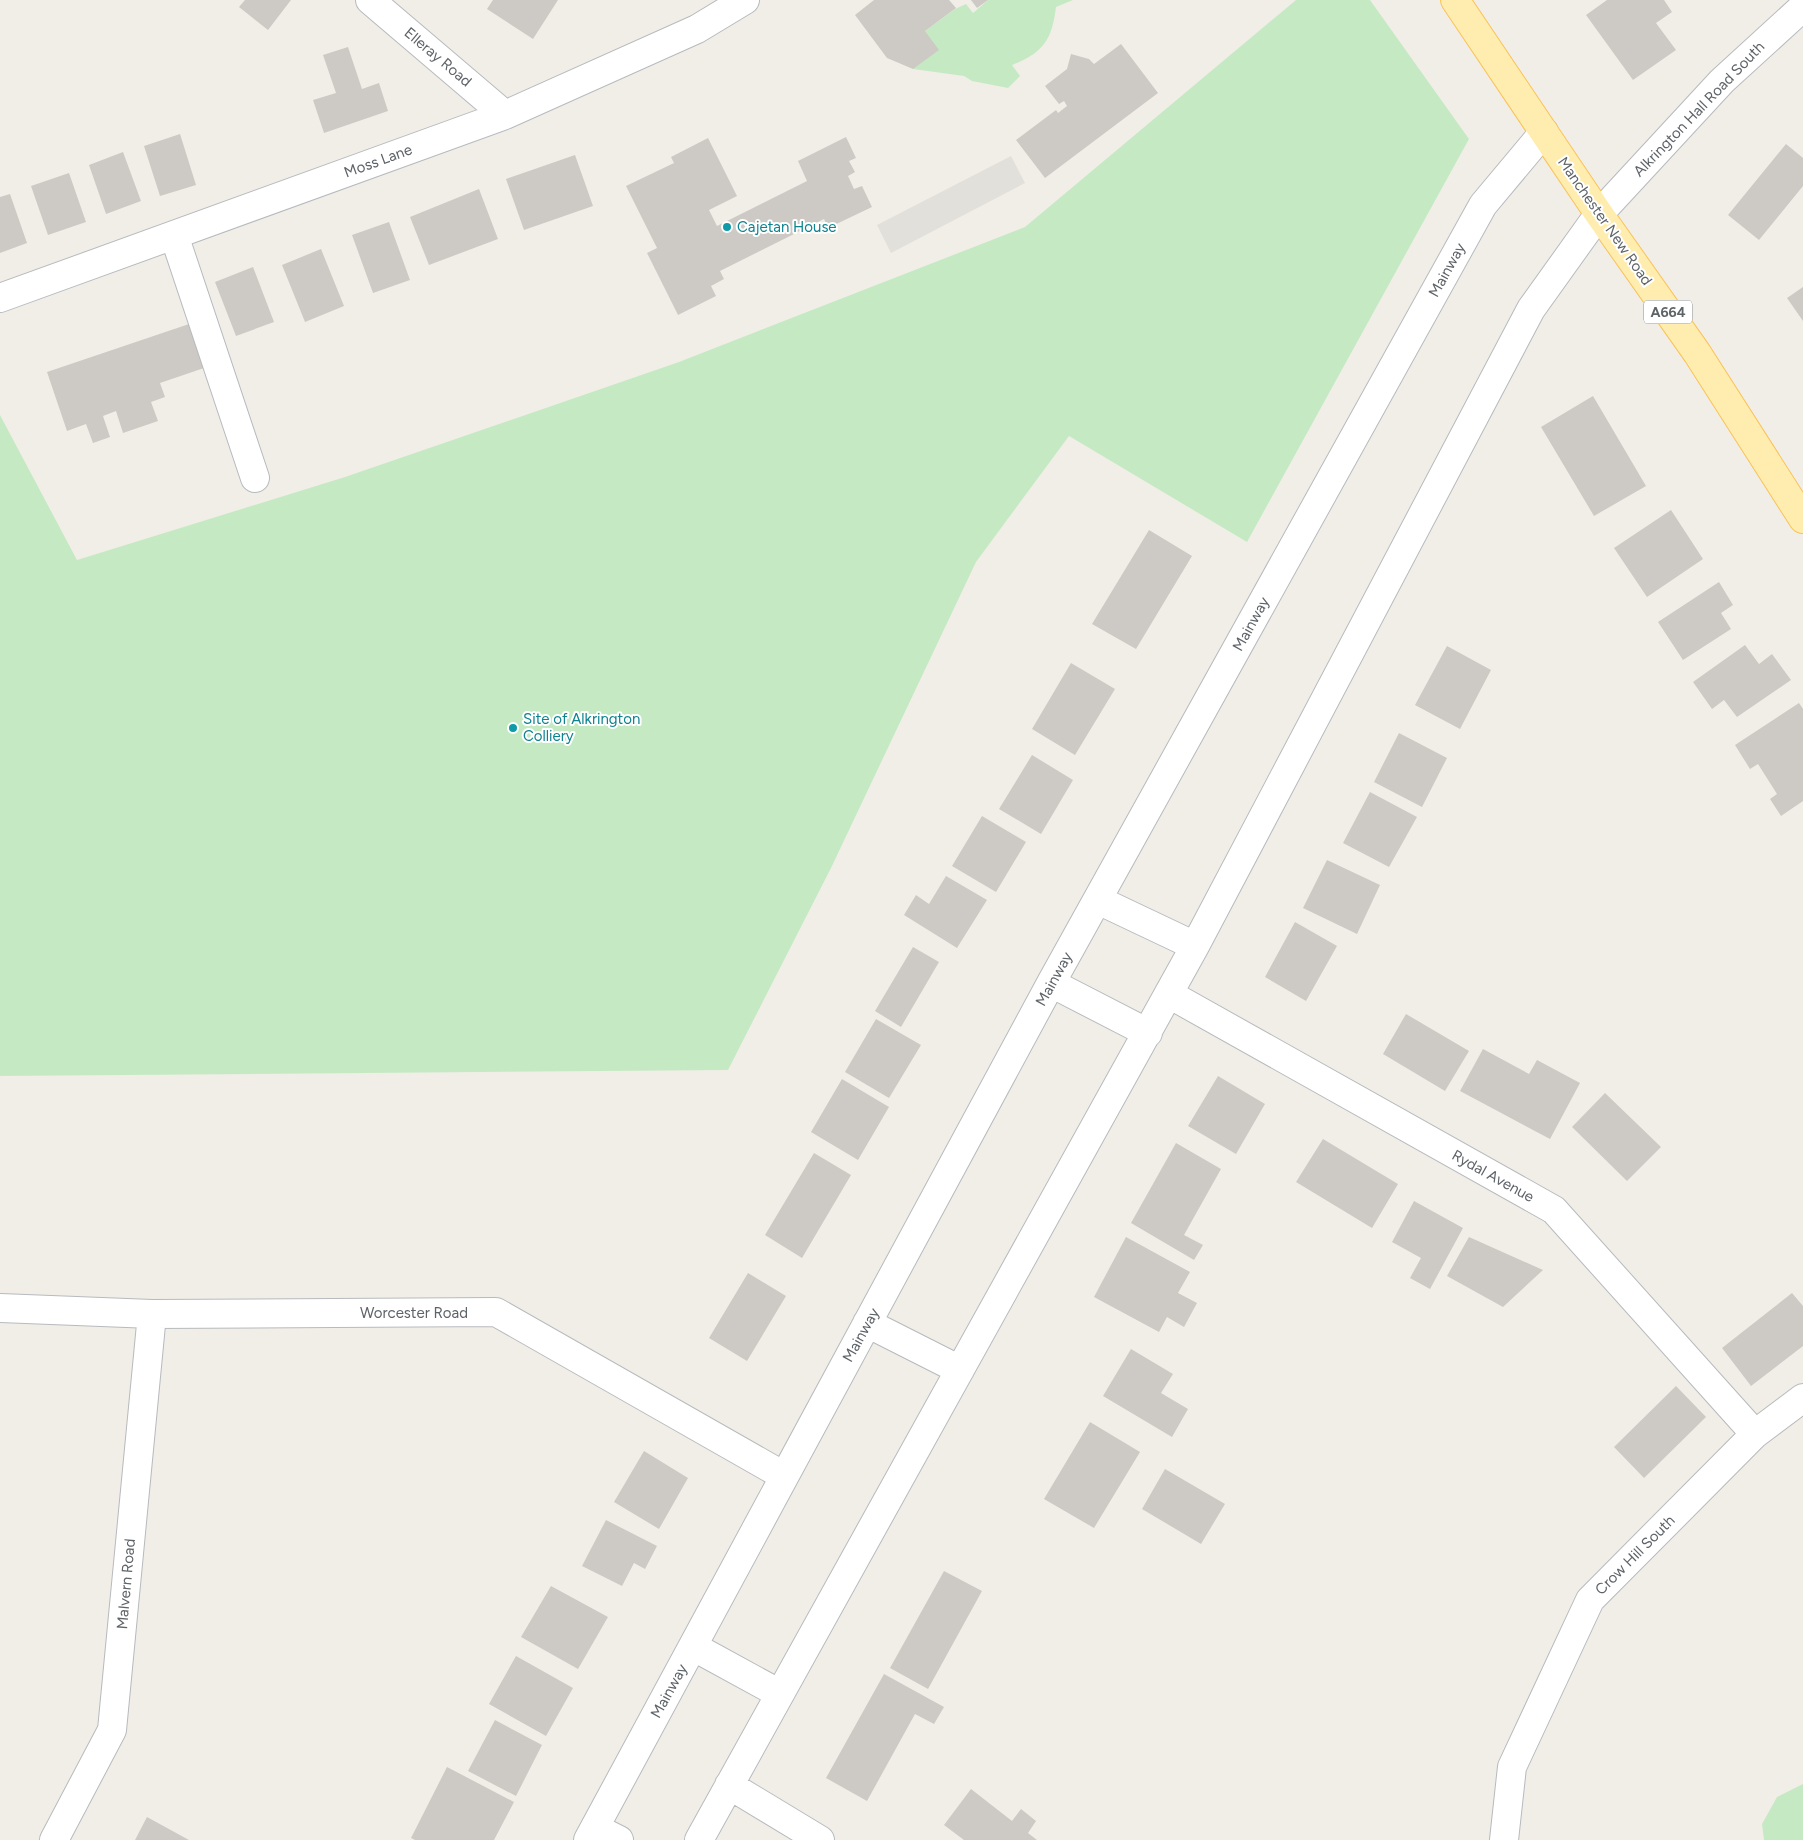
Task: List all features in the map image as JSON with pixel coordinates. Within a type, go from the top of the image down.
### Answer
[{"type":"main road","name":"Manchester New Road","points":[[1455,0],[1598,214],[1698,352],[1803,519]]},
{"type":"street","name":"Elleray Road","points":[[370,0],[505,115]]},
{"type":"street","name":"Moss Lane","points":[[0,298],[505,115],[697,29],[745,0]]},
{"type":"street","name":"Alkrington Hall Road South","points":[[1598,214],[1722,82],[1803,7]]},
{"type":"street","name":"Mainway","points":[[601,1836],[694,1647],[784,1476],[1051,983],[1483,205],[1544,132]]},
{"type":"street","points":[[699,1840],[1148,1033],[1531,309],[1598,214]]},
{"type":"street","points":[[174,235],[255,478]]},
{"type":"street","points":[[1098,900],[1195,946]]},
{"type":"street","points":[[1051,983],[1148,1033]]},
{"type":"street","name":"Rydal Avenue","points":[[1169,994],[1554,1210],[1755,1434]]},
{"type":"street","name":"Worcester Road","points":[[0,1308],[152,1314],[496,1312],[784,1476]]},
{"type":"street","name":"Malvern Road","points":[[54,1840],[112,1730],[152,1314]]},
{"type":"street","points":[[868,1323],[960,1370]]},
{"type":"street","name":"Crow Hill South","points":[[1504,1840],[1512,1767],[1590,1600],[1755,1434],[1803,1398]]},
{"type":"street","points":[[694,1647],[780,1694]]},
{"type":"street","points":[[729,1785],[820,1840]]},
{"type":"shaded area","points":[[1011,156],[1025,183],[891,253],[877,225]]},
{"type":"green space","points":[[988,0],[1073,0],[1056,7],[1052,28],[1044,44],[1031,56],[1012,65],[1020,76],[1008,88],[972,81],[964,76],[913,69],[925,31],[955,9],[966,4],[973,13]]},
{"type":"green space","points":[[1296,0],[1370,0],[1469,139],[1247,542],[1069,436],[976,562],[831,868],[728,1070],[0,1076],[0,415],[77,560],[345,477],[679,362],[1025,227]]},
{"type":"green space","points":[[1803,1784],[1803,1840],[1764,1840],[1762,1824],[1777,1797]]},
{"type":"building","points":[[245,0],[291,0],[268,30],[239,7]]},
{"type":"building","points":[[493,0],[558,0],[533,39],[487,9]]},
{"type":"building","points":[[874,0],[949,0],[956,8],[925,31],[939,50],[913,69],[887,58],[855,15]]},
{"type":"building","points":[[971,0],[988,0],[977,8]]},
{"type":"building","points":[[1607,0],[1664,0],[1672,12],[1656,23],[1676,50],[1633,80],[1586,15]]},
{"type":"building","points":[[1121,44],[1158,93],[1045,178],[1016,140],[1056,110],[1058,113],[1067,106],[1064,101],[1059,104],[1045,86],[1067,69],[1071,54],[1089,59],[1094,64]]},
{"type":"building","points":[[348,47],[362,89],[379,83],[388,111],[324,133],[313,100],[336,93],[323,55]]},
{"type":"building","points":[[180,134],[196,185],[160,196],[144,146]]},
{"type":"building","name":"Cajetan House","points":[[846,137],[856,158],[849,161],[855,172],[848,176],[854,189],[862,186],[872,207],[828,228],[824,219],[720,271],[724,279],[711,286],[716,296],[678,315],[647,253],[657,248],[626,186],[674,163],[671,157],[708,138],[737,196],[709,210],[717,226],[807,181],[798,161]]},
{"type":"building","points":[[1786,144],[1803,158],[1803,186],[1759,240],[1728,215]]},
{"type":"building","points":[[123,152],[141,201],[106,214],[89,165]]},
{"type":"building","points":[[575,155],[593,206],[524,230],[506,179]]},
{"type":"building","points":[[69,173],[86,222],[48,235],[31,186]]},
{"type":"building","points":[[479,189],[498,239],[429,265],[410,217]]},
{"type":"building","points":[[10,194],[27,243],[0,253],[0,197]]},
{"type":"building","points":[[389,222],[410,280],[373,293],[352,235]]},
{"type":"building","points":[[321,249],[344,306],[305,322],[282,265]]},
{"type":"building","points":[[253,267],[274,322],[236,336],[215,282]]},
{"type":"building","points":[[1803,287],[1803,321],[1787,298]]},
{"type":"building","points":[[192,323],[207,367],[160,383],[165,397],[151,402],[158,421],[123,433],[116,411],[103,416],[110,437],[93,443],[86,424],[67,431],[47,372]]},
{"type":"building","points":[[1593,396],[1646,486],[1594,516],[1541,427]]},
{"type":"building","points":[[1671,510],[1703,559],[1647,597],[1614,548]]},
{"type":"building","points":[[1149,530],[1192,556],[1136,649],[1092,624]]},
{"type":"building","points":[[1719,582],[1733,605],[1721,613],[1731,629],[1683,660],[1658,622]]},
{"type":"building","points":[[1745,645],[1759,664],[1772,654],[1791,680],[1737,717],[1724,700],[1712,709],[1693,682]]},
{"type":"building","points":[[1447,646],[1491,670],[1460,729],[1415,705]]},
{"type":"building","points":[[1071,663],[1115,689],[1075,755],[1032,729]]},
{"type":"building","points":[[1799,703],[1803,709],[1803,801],[1781,816],[1770,799],[1777,794],[1758,764],[1750,769],[1735,745]]},
{"type":"building","points":[[1399,733],[1447,758],[1422,807],[1374,782]]},
{"type":"building","points":[[1032,755],[1073,780],[1041,834],[999,809]]},
{"type":"building","points":[[1370,792],[1417,817],[1389,867],[1343,843]]},
{"type":"building","points":[[982,816],[1026,842],[996,892],[952,866]]},
{"type":"building","points":[[1327,860],[1380,885],[1357,934],[1303,908]]},
{"type":"building","points":[[946,876],[987,900],[957,948],[904,915],[916,895],[929,904]]},
{"type":"building","points":[[1295,922],[1337,946],[1306,1001],[1265,977]]},
{"type":"building","points":[[913,947],[939,962],[901,1027],[875,1011]]},
{"type":"building","points":[[1406,1014],[1469,1051],[1445,1091],[1383,1054]]},
{"type":"building","points":[[876,1019],[921,1045],[889,1098],[845,1072]]},
{"type":"building","points":[[1483,1049],[1529,1074],[1537,1060],[1580,1083],[1550,1139],[1460,1091]]},
{"type":"building","points":[[1218,1076],[1265,1104],[1236,1154],[1188,1126]]},
{"type":"building","points":[[842,1079],[889,1107],[858,1160],[811,1132]]},
{"type":"building","points":[[1605,1093],[1661,1147],[1627,1181],[1572,1127]]},
{"type":"building","points":[[1323,1139],[1398,1184],[1372,1228],[1296,1182]]},
{"type":"building","points":[[1176,1143],[1221,1169],[1184,1235],[1203,1245],[1194,1260],[1131,1223]]},
{"type":"building","points":[[814,1153],[851,1175],[802,1258],[765,1235]]},
{"type":"building","points":[[1414,1201],[1463,1228],[1430,1289],[1410,1278],[1421,1258],[1392,1242]]},
{"type":"building","points":[[1126,1237],[1190,1272],[1178,1293],[1197,1303],[1184,1327],[1167,1317],[1159,1332],[1094,1297]]},
{"type":"building","points":[[1469,1237],[1543,1270],[1503,1307],[1447,1276]]},
{"type":"building","points":[[748,1273],[786,1296],[747,1361],[709,1338]]},
{"type":"building","points":[[1792,1293],[1803,1306],[1803,1346],[1751,1386],[1722,1348]]},
{"type":"building","points":[[1131,1349],[1173,1374],[1161,1393],[1188,1409],[1172,1437],[1103,1396]]},
{"type":"building","points":[[1676,1386],[1706,1417],[1644,1478],[1614,1447]]},
{"type":"building","points":[[1090,1422],[1140,1452],[1094,1528],[1044,1499]]},
{"type":"building","points":[[644,1451],[688,1478],[659,1529],[614,1502]]},
{"type":"building","points":[[1165,1469],[1225,1504],[1201,1544],[1142,1509]]},
{"type":"building","points":[[606,1520],[657,1546],[645,1569],[634,1563],[622,1586],[582,1566]]},
{"type":"building","points":[[944,1571],[982,1591],[928,1689],[890,1668]]},
{"type":"building","points":[[551,1586],[608,1617],[578,1669],[521,1637]]},
{"type":"building","points":[[516,1656],[573,1688],[546,1736],[489,1704]]},
{"type":"building","points":[[884,1674],[944,1707],[934,1724],[915,1714],[867,1801],[826,1778]]},
{"type":"building","points":[[495,1720],[542,1745],[516,1796],[468,1771]]},
{"type":"building","points":[[447,1767],[514,1802],[494,1840],[415,1840],[411,1838]]},
{"type":"building","points":[[971,1789],[1012,1821],[1021,1809],[1036,1821],[1028,1833],[1037,1840],[964,1840],[944,1825]]},
{"type":"building","points":[[147,1817],[189,1840],[135,1840]]},
{"type":"place","name":"Cajetan House","points":[[727,227]]},
{"type":"place","name":"Site of Alkrington Colliery","points":[[513,728]]}]
